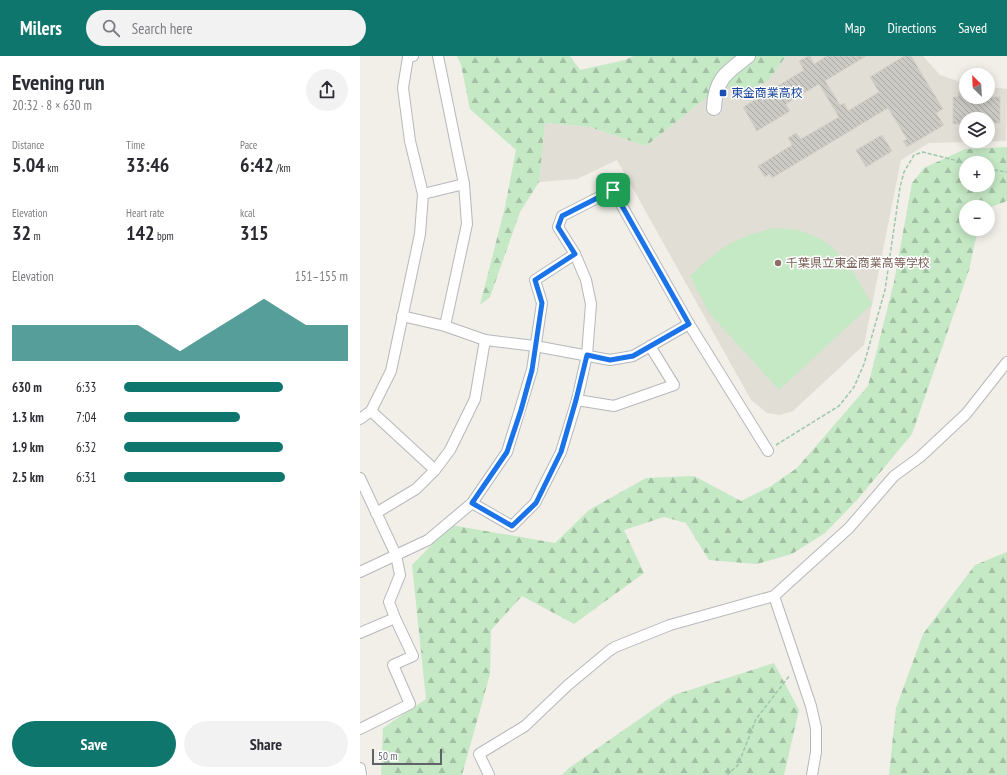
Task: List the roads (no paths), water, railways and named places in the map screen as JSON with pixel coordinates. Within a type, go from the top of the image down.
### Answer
[{"type":"street","points":[[360,419],[371,412],[391,370],[420,234],[423,194],[410,141],[403,88],[408,57],[413,56]]},
{"type":"street","points":[[438,56],[464,184],[467,224],[445,326]]},
{"type":"street","points":[[714,108],[714,96],[720,81],[725,74],[748,56]]},
{"type":"street","points":[[423,194],[464,184]]},
{"type":"street","points":[[472,503],[512,526],[536,503],[561,452],[587,355],[591,304],[586,280],[575,254],[558,227],[562,216],[613,190],[689,324],[768,450]]},
{"type":"street","points":[[360,572],[428,540],[472,503],[507,452],[532,370],[542,303],[535,280],[575,254]]},
{"type":"street","points":[[402,316],[445,326],[485,340],[535,346],[610,360],[633,356],[689,324]]},
{"type":"street","points":[[376,513],[416,489],[435,470],[450,450],[475,399],[485,340]]},
{"type":"street","points":[[576,400],[614,406],[674,385],[650,346]]},
{"type":"street","points":[[489,775],[479,754],[525,726],[568,685],[609,651],[670,625],[774,596],[849,528],[894,476],[920,457],[966,414],[1007,362]]},
{"type":"street","points":[[371,412],[435,470]]},
{"type":"street","points":[[360,478],[396,555],[400,575],[389,602],[413,656],[393,665],[410,704],[360,729]]},
{"type":"street","points":[[774,596],[811,706],[816,728],[816,752],[812,775]]},
{"type":"street","points":[[360,633],[395,618]]},
{"type":"street","points":[[360,768],[361,775]]},
{"type":"place","name":"東金商業高校","points":[[723,93]]},
{"type":"place","name":"千葉県立東金商業高等学校","points":[[778,263]]}]
